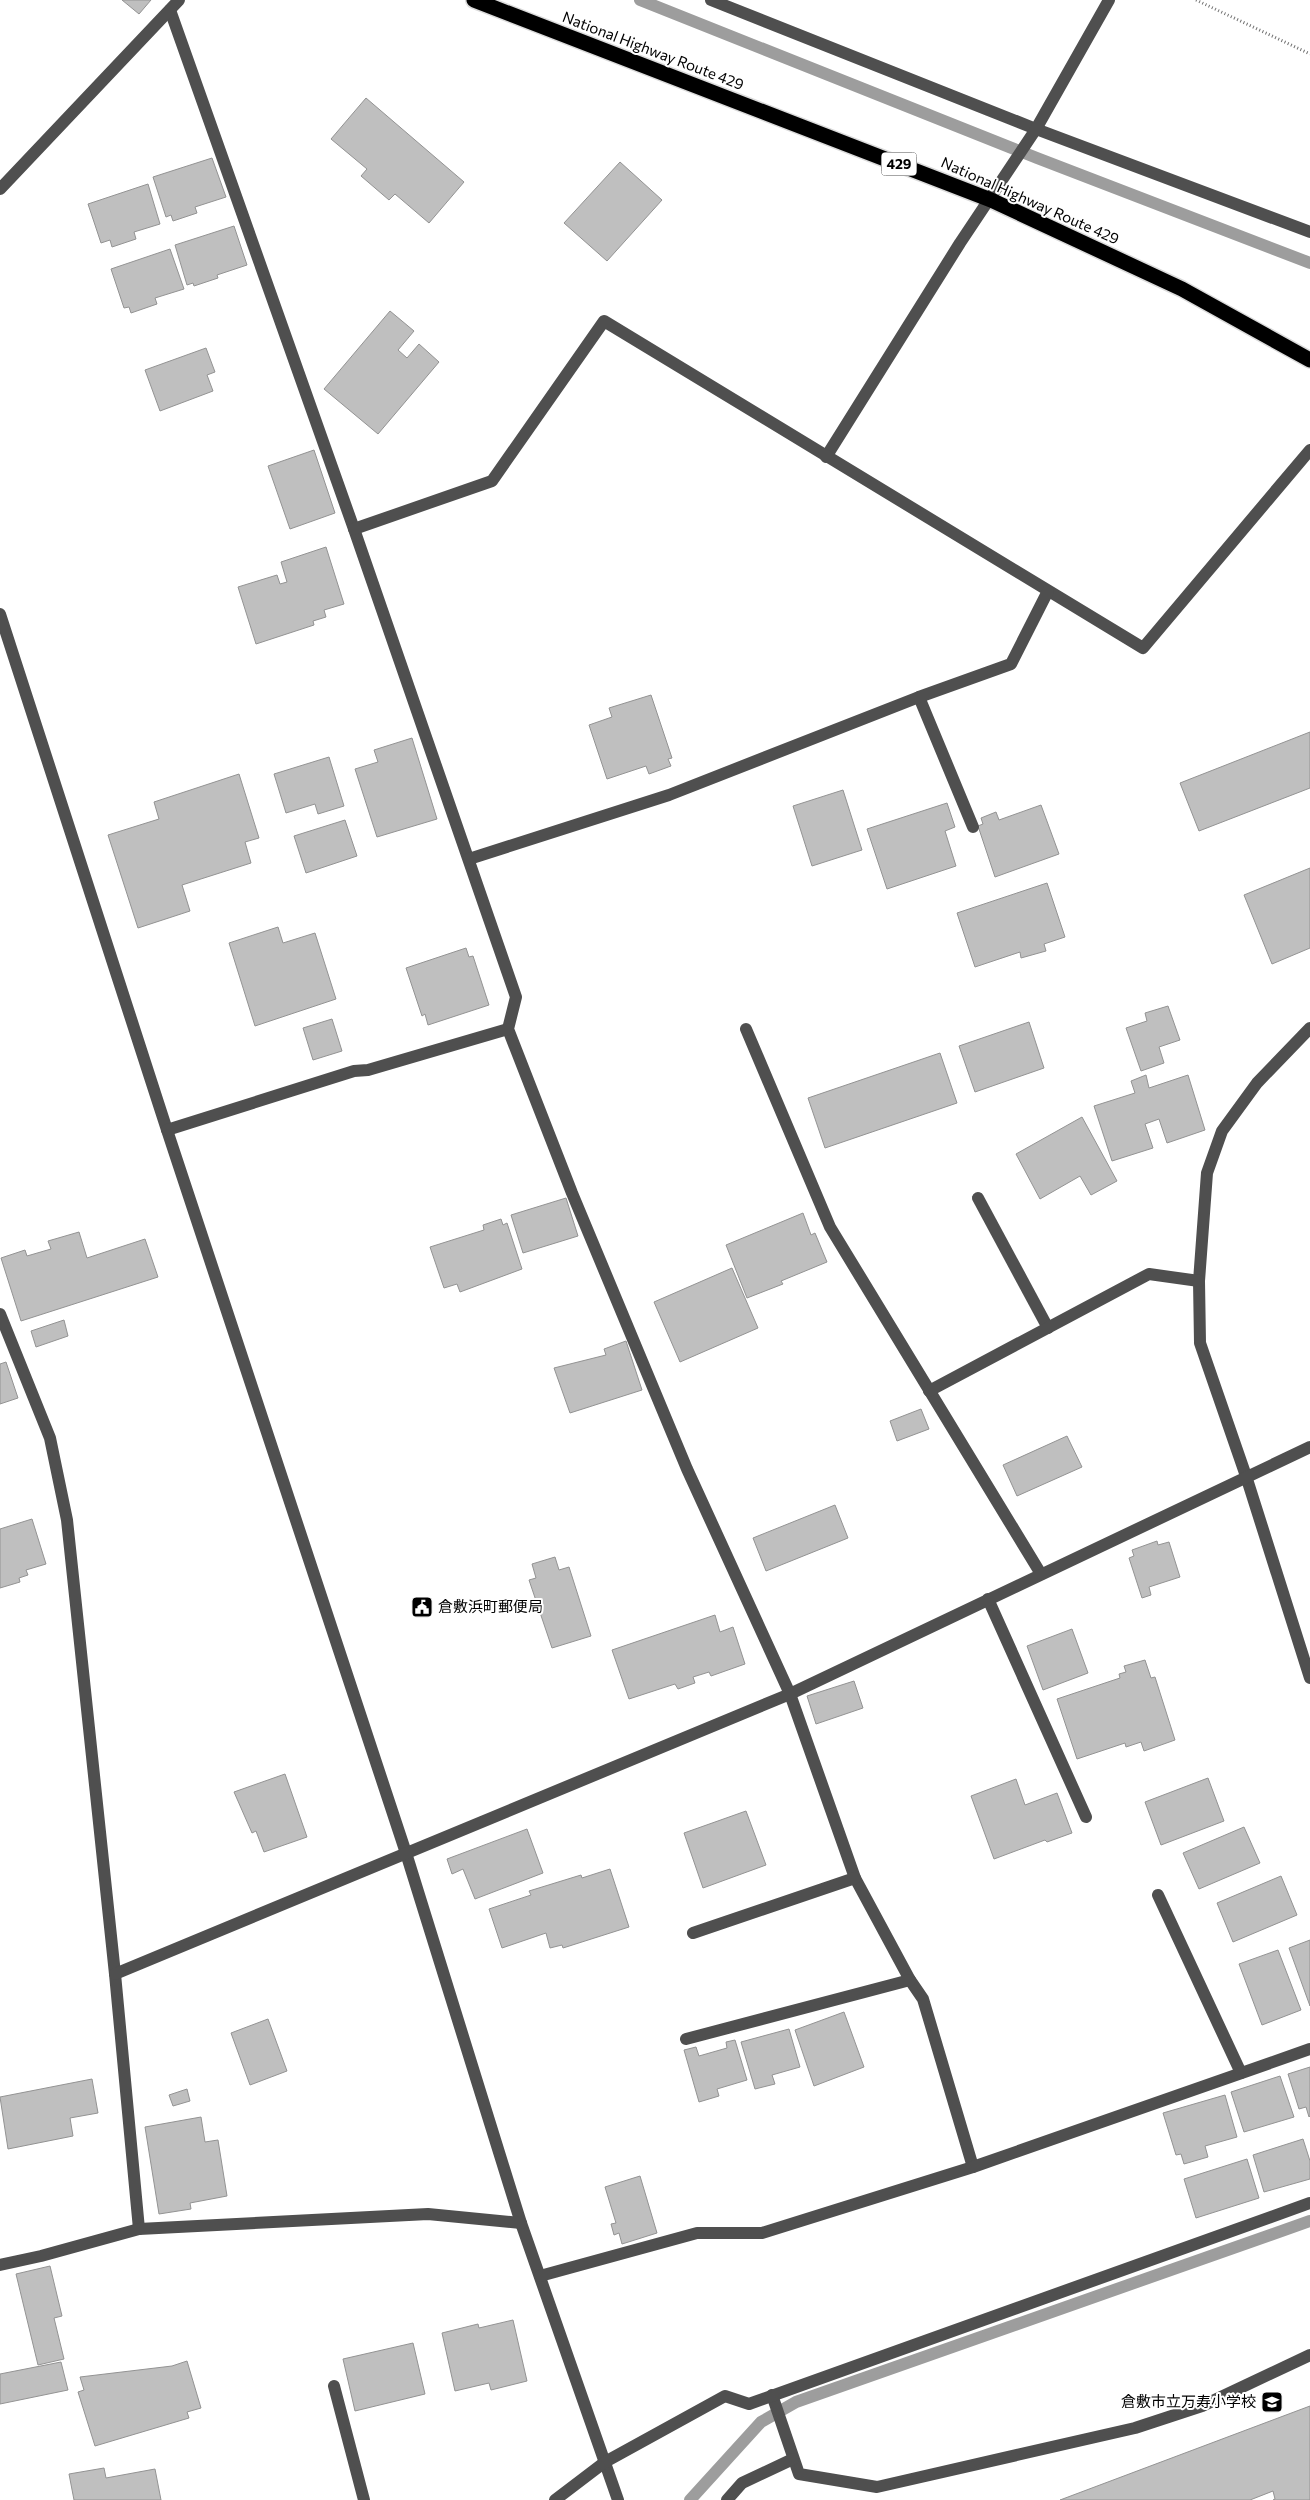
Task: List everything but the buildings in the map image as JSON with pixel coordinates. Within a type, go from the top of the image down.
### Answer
[{"type":"highway","name":"National Highway Route 429","points":[[474,0],[991,200],[1182,288],[1310,360]]},
{"type":"street","points":[[711,0],[1036,129],[1310,232]]},
{"type":"street","points":[[826,457],[960,243],[1014,165],[1110,0]]},
{"type":"street","points":[[0,189],[174,5],[516,997],[508,1028],[572,1194],[687,1469],[790,1694],[855,1878],[910,1980],[923,1999],[973,2167]]},
{"type":"street","points":[[354,529],[492,482],[604,321],[1143,648],[1310,450]]},
{"type":"street","points":[[469,859],[669,795],[919,697],[1012,664],[1048,591]]},
{"type":"street","points":[[0,614],[167,1130],[406,1853],[521,2223],[618,2500]]},
{"type":"street","points":[[919,697],[972,827]]},
{"type":"street","points":[[167,1130],[354,1071],[368,1070],[508,1028]]},
{"type":"street","points":[[1310,1028],[1257,1083],[1222,1131],[1207,1173],[1199,1281],[1200,1343],[1246,1476],[1310,1678]]},
{"type":"street","points":[[746,1029],[830,1227],[1041,1574]]},
{"type":"street","points":[[978,1198],[1048,1328]]},
{"type":"street","points":[[929,1390],[1149,1274],[1199,1281]]},
{"type":"street","points":[[0,1314],[50,1438],[67,1520],[115,1974],[138,2229]]},
{"type":"street","points":[[115,1974],[790,1694],[1310,1447]]},
{"type":"street","points":[[988,1600],[1086,1817]]},
{"type":"street","points":[[694,1933],[855,1878]]},
{"type":"street","points":[[1158,1894],[1240,2073]]},
{"type":"street","points":[[686,2039],[910,1980]]},
{"type":"street","points":[[540,2276],[696,2233],[762,2233],[973,2167],[1310,2049]]},
{"type":"street","points":[[555,2500],[605,2462],[725,2396],[749,2404],[774,2400],[1310,2203]]},
{"type":"street","points":[[0,2265],[41,2256],[138,2229],[428,2214],[521,2223]]},
{"type":"street","points":[[774,2400],[798,2474],[877,2487],[1136,2428],[1202,2406],[1310,2355]]},
{"type":"street","points":[[334,2386],[364,2500]]},
{"type":"street","points":[[727,2500],[742,2483],[793,2459]]},
{"type":"path","points":[[1196,0],[1310,54]]},
{"type":"waterway","points":[[640,0],[1037,158],[1310,263]]},
{"type":"waterway","points":[[690,2500],[761,2422],[796,2402],[1310,2221]]},
{"type":"place","name":"倉敷浜町郵便局","points":[[422,1607]]},
{"type":"place","name":"倉敷市立万寿小学校","points":[[1272,2402]]}]
